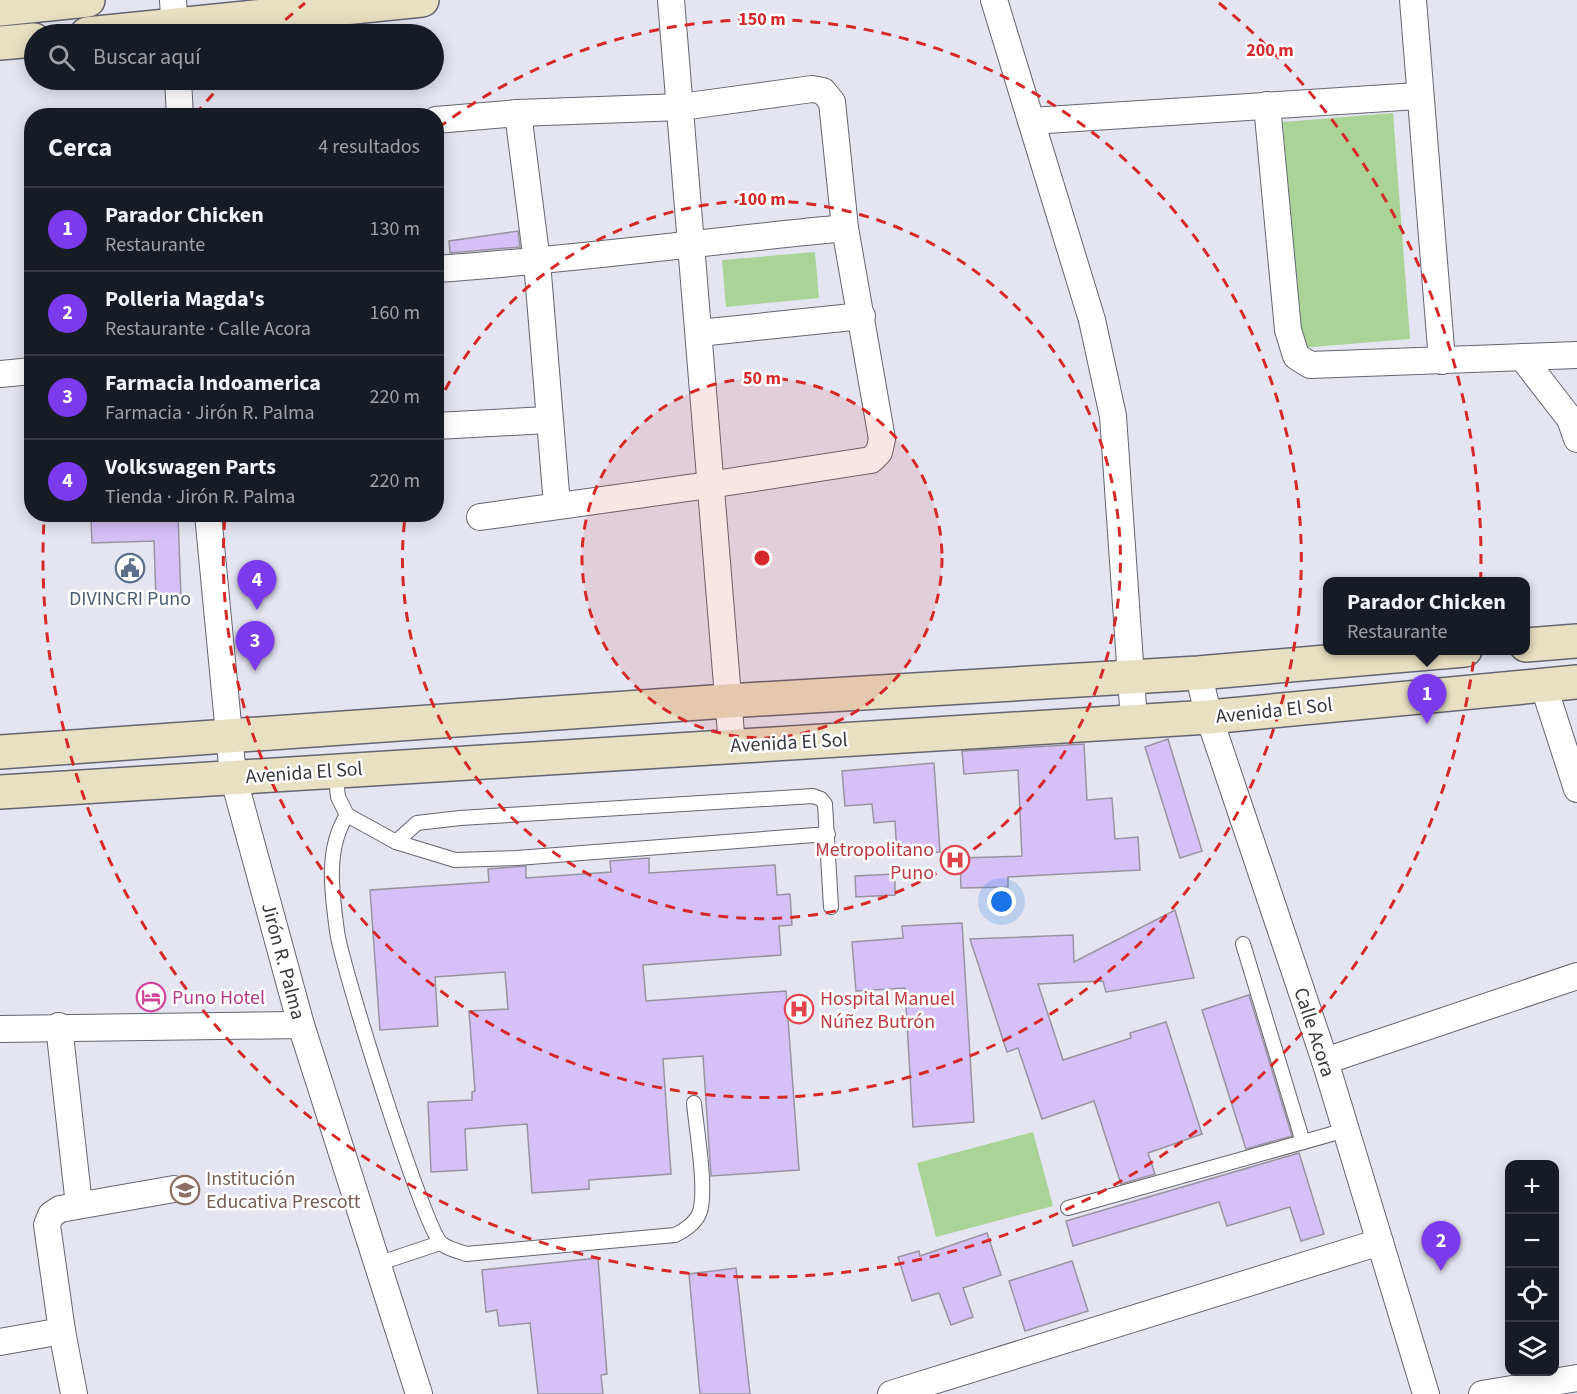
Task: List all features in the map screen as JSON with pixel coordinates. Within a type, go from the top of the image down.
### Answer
[{"type":"main road","points":[[0,9],[88,0]]},
{"type":"main road","points":[[149,24],[174,20],[422,0]]},
{"type":"main road","points":[[0,43],[24,41]]},
{"type":"main road","points":[[1530,645],[1577,641]]},
{"type":"main road","name":"Avenida El Sol","points":[[0,752],[728,701],[1198,673],[1416,655]]},
{"type":"main road","name":"Avenida El Sol","points":[[0,792],[1209,717],[1577,682]]},
{"type":"street","points":[[671,0],[693,243],[709,485],[732,746]]},
{"type":"street","points":[[994,0],[1092,320],[1113,416],[1134,721]]},
{"type":"street","points":[[1413,0],[1418,96],[1442,361]]},
{"type":"street","points":[[444,119],[518,113],[681,107],[812,89],[823,91],[832,102],[845,228],[882,439],[879,452],[871,460],[480,517]]},
{"type":"street","points":[[179,90],[180,108]]},
{"type":"street","points":[[1031,121],[1418,96]]},
{"type":"street","points":[[1267,105],[1288,330],[1296,356],[1310,365],[1577,355]]},
{"type":"street","points":[[518,113],[537,262],[548,420],[557,505]]},
{"type":"street","points":[[444,268],[537,262],[845,228]]},
{"type":"street","points":[[699,333],[862,316]]},
{"type":"street","points":[[1522,357],[1575,421]]},
{"type":"street","points":[[0,374],[24,372]]},
{"type":"street","points":[[444,426],[548,420]]},
{"type":"street","name":"Jirón R. Palma","points":[[209,522],[233,776],[301,1025],[419,1394]]},
{"type":"street","name":"Calle Acora","points":[[1198,673],[1209,717],[1325,1061],[1426,1394]]},
{"type":"street","points":[[1543,684],[1577,789]]},
{"type":"street","points":[[1325,1061],[1577,976]]},
{"type":"street","points":[[0,1029],[59,1026],[301,1025]]},
{"type":"street","points":[[59,1026],[79,1205]]},
{"type":"street","points":[[74,1394],[62,1331],[47,1225],[51,1215],[60,1209],[174,1189]]},
{"type":"street","points":[[891,1394],[1380,1242]]},
{"type":"street","points":[[0,1342],[62,1331]]},
{"type":"street","points":[[1482,1394],[1577,1378]]},
{"type":"lane","points":[[335,770],[338,796],[347,816],[396,842],[455,860],[517,858],[828,834]]},
{"type":"lane","points":[[396,842],[417,823],[450,819],[806,795],[821,798],[825,804],[831,907]]},
{"type":"lane","points":[[347,816],[332,851],[337,933],[370,1048],[425,1212],[440,1243],[466,1254],[675,1235],[685,1230],[699,1215],[702,1196],[694,1103]]},
{"type":"lane","points":[[1243,944],[1303,1142]]},
{"type":"lane","points":[[1068,1208],[1346,1130]]},
{"type":"lane","points":[[377,1264],[440,1243]]},
{"type":"green space","points":[[1393,113],[1410,339],[1300,348],[1283,122]]},
{"type":"green space","points":[[815,252],[819,298],[726,307],[722,260]]},
{"type":"green space","points":[[1033,1132],[1053,1206],[936,1237],[917,1163]]},
{"type":"building","points":[[518,231],[520,247],[450,253],[449,241]]},
{"type":"building","points":[[91,522],[178,522],[181,598],[156,599],[154,541],[92,543]]},
{"type":"building","points":[[1168,739],[1202,851],[1180,858],[1145,747]]},
{"type":"building","points":[[1084,744],[1087,800],[1112,798],[1115,839],[1138,837],[1140,870],[1008,877],[1008,887],[961,888],[960,858],[1022,856],[1018,770],[964,774],[962,751]]},
{"type":"building","points":[[934,763],[940,852],[897,855],[895,821],[874,823],[872,804],[845,806],[842,771]]},
{"type":"building","points":[[649,858],[649,873],[775,865],[777,895],[790,894],[792,925],[779,926],[781,955],[643,965],[646,1001],[786,991],[799,1170],[711,1176],[703,1056],[663,1059],[671,1174],[589,1180],[589,1189],[532,1193],[527,1124],[465,1129],[467,1170],[431,1172],[428,1102],[472,1100],[472,1092],[475,1091],[469,1011],[508,1009],[505,972],[435,977],[438,1026],[380,1030],[370,890],[489,882],[488,869],[526,866],[526,878],[611,872],[610,861]]},
{"type":"building","points":[[895,874],[895,895],[856,897],[855,876]]},
{"type":"building","points":[[1175,910],[1194,978],[1106,992],[1103,981],[1038,984],[1063,1060],[1131,1038],[1130,1033],[1166,1022],[1202,1134],[1148,1153],[1155,1174],[1121,1184],[1094,1101],[1042,1119],[1018,1048],[1007,1052],[970,939],[1073,935],[1074,962]]},
{"type":"building","points":[[962,923],[974,1122],[913,1127],[905,988],[856,991],[852,942],[903,938],[902,926]]},
{"type":"building","points":[[1249,995],[1292,1136],[1246,1149],[1202,1010]]},
{"type":"building","points":[[1299,1153],[1324,1234],[1301,1241],[1290,1207],[1227,1226],[1219,1202],[1073,1246],[1066,1221]]},
{"type":"building","points":[[987,1233],[1001,1275],[963,1288],[973,1317],[951,1325],[939,1293],[912,1301],[898,1257],[919,1251],[920,1256]]},
{"type":"building","points":[[598,1258],[607,1374],[601,1375],[603,1394],[538,1394],[530,1323],[499,1326],[497,1310],[486,1312],[482,1270]]},
{"type":"building","points":[[1072,1261],[1088,1311],[1025,1331],[1009,1281]]},
{"type":"building","points":[[736,1268],[750,1394],[700,1394],[689,1274]]},
{"type":"place","name":"DIVINCRI Puno","points":[[130,568]]},
{"type":"place","name":"Volkswagen Parts","points":[[257,610]]},
{"type":"place","name":"Farmacia Indoamerica","points":[[255,671]]},
{"type":"place","name":"Parador Chicken","points":[[1427,724]]},
{"type":"place","name":"Metropolitano Puno","points":[[955,860]]},
{"type":"place","name":"Puno Hotel","points":[[151,997]]},
{"type":"place","name":"Hospital Manuel Núñez Butrón","points":[[799,1009]]},
{"type":"place","name":"Institución Educativa Prescott","points":[[185,1190]]},
{"type":"place","name":"Polleria Magda's","points":[[1441,1271]]}]
